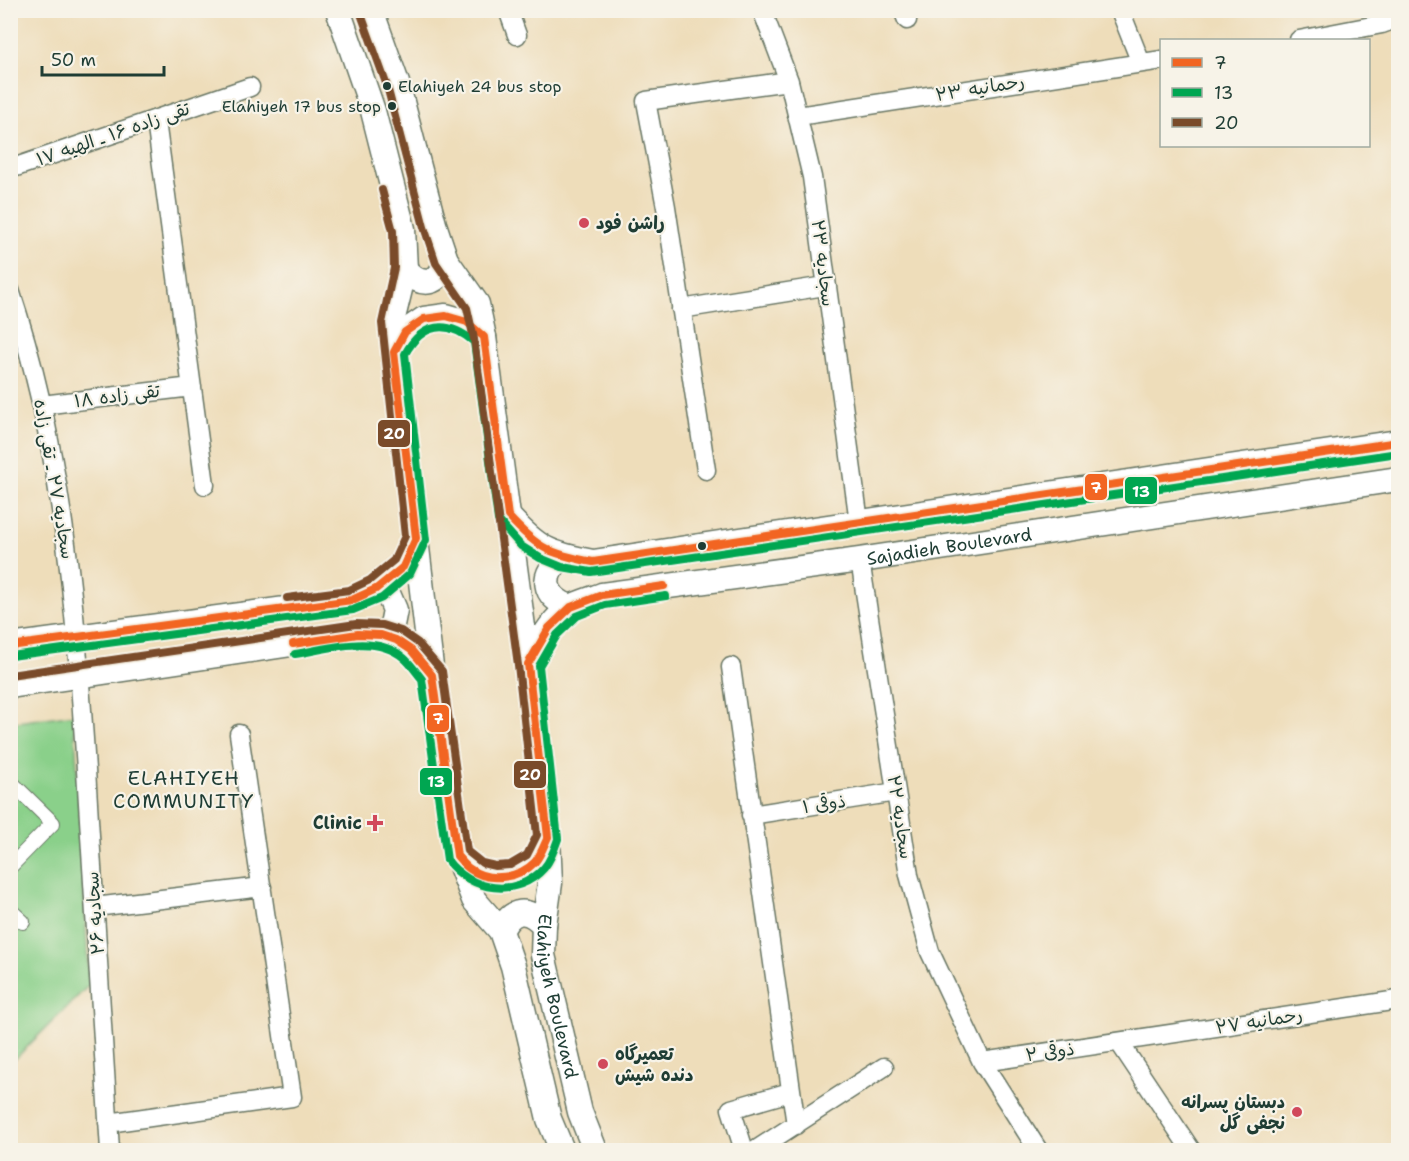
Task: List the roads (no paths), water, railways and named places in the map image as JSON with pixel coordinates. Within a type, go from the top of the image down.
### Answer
[{"type":"main road","name":"Elahiyeh Boulevard","points":[[338,10],[373,111],[403,229],[405,269],[392,322],[394,352],[432,675],[457,856],[474,900],[501,931],[513,966],[549,1119],[562,1150]]},
{"type":"main road","points":[[370,10],[398,83],[434,224],[447,260],[444,272],[435,280],[423,282],[412,278],[405,269]]},
{"type":"main road","name":"Elahiyeh Boulevard","points":[[447,260],[477,304],[484,337],[528,664],[548,837],[550,883],[544,925],[543,955],[580,1112],[595,1150]]},
{"type":"main road","points":[[394,352],[405,332],[423,319],[446,316],[467,322],[484,337]]},
{"type":"main road","name":"Sajadieh Boulevard","points":[[508,516],[528,538],[545,549],[565,557],[593,562],[1398,442]]},
{"type":"main road","name":"Sajadieh Boulevard","points":[[528,664],[549,628],[571,607],[602,595],[860,560],[1398,479]]},
{"type":"main road","points":[[10,646],[352,600],[376,589],[403,567],[416,538]]},
{"type":"main road","points":[[565,557],[555,563],[548,573],[547,585],[551,596],[560,604],[571,607]]},
{"type":"main road","points":[[376,589],[389,596],[395,610],[392,625],[381,635]]},
{"type":"main road","points":[[10,686],[358,634],[381,635],[396,640],[411,650],[432,675]]},
{"type":"main road","points":[[457,856],[472,870],[487,876],[504,878],[520,873],[535,862],[548,837]]},
{"type":"main road","points":[[501,931],[507,918],[520,912],[534,914],[544,925]]},
{"type":"street","points":[[508,10],[517,35]]},
{"type":"street","name":"سجادیه ۲۳","points":[[762,10],[789,81],[812,177],[825,286],[859,522]]},
{"type":"street","points":[[1120,10],[1141,63]]},
{"type":"street","points":[[1304,39],[1382,24],[1398,18]]},
{"type":"street","name":"رحمانیه ۲۳","points":[[798,116],[1160,60]]},
{"type":"street","points":[[706,470],[666,207],[646,101],[789,81]]},
{"type":"street","name":"تقی زاده ۱۶ ـ الهیه ۱۷","points":[[10,169],[250,87]]},
{"type":"street","points":[[156,121],[205,486]]},
{"type":"street","points":[[681,309],[825,286]]},
{"type":"street","name":"سجادیه ۲۷ ـ تقی زاده","points":[[10,290],[42,405],[63,519],[75,610],[80,675]]},
{"type":"street","name":"تقی زاده ۱۸","points":[[42,405],[192,387]]},
{"type":"street","name":"سجادیه ۲۲","points":[[860,560],[909,875],[930,952],[982,1062],[1038,1150]]},
{"type":"street","points":[[731,667],[796,1125]]},
{"type":"street","name":"سجادیه ۲۶","points":[[80,675],[110,1150]]},
{"type":"street","points":[[108,1123],[292,1097],[239,734]]},
{"type":"street","points":[[10,781],[53,823],[10,867]]},
{"type":"street","name":"ذوقی ۱","points":[[751,815],[896,792]]},
{"type":"street","points":[[95,907],[262,887]]},
{"type":"street","points":[[10,910],[23,922]]},
{"type":"street","name":"رحمانیه ۲۷","points":[[1119,1042],[1398,1000]]},
{"type":"street","points":[[1119,1042],[1191,1150]]},
{"type":"street","name":"ذوقی ۲","points":[[982,1062],[1119,1042]]},
{"type":"street","points":[[756,1150],[884,1067]]},
{"type":"street","points":[[744,1150],[731,1109],[790,1092]]},
{"type":"place","name":"Elahiyeh 24 bus stop","points":[[387,86]]},
{"type":"place","name":"Elahiyeh 17 bus stop","points":[[392,106]]},
{"type":"place","name":"راشن فود","points":[[584,223]]},
{"type":"place","name":"Clinic","points":[[375,823]]},
{"type":"place","name":"تعمیرگاه دنده شیش","points":[[603,1064]]},
{"type":"place","name":"دبستان پسرانه نجفی گل","points":[[1297,1112]]},
{"type":"district","name":"ELAHIYEH COMMUNITY","points":[[184,790]]}]
